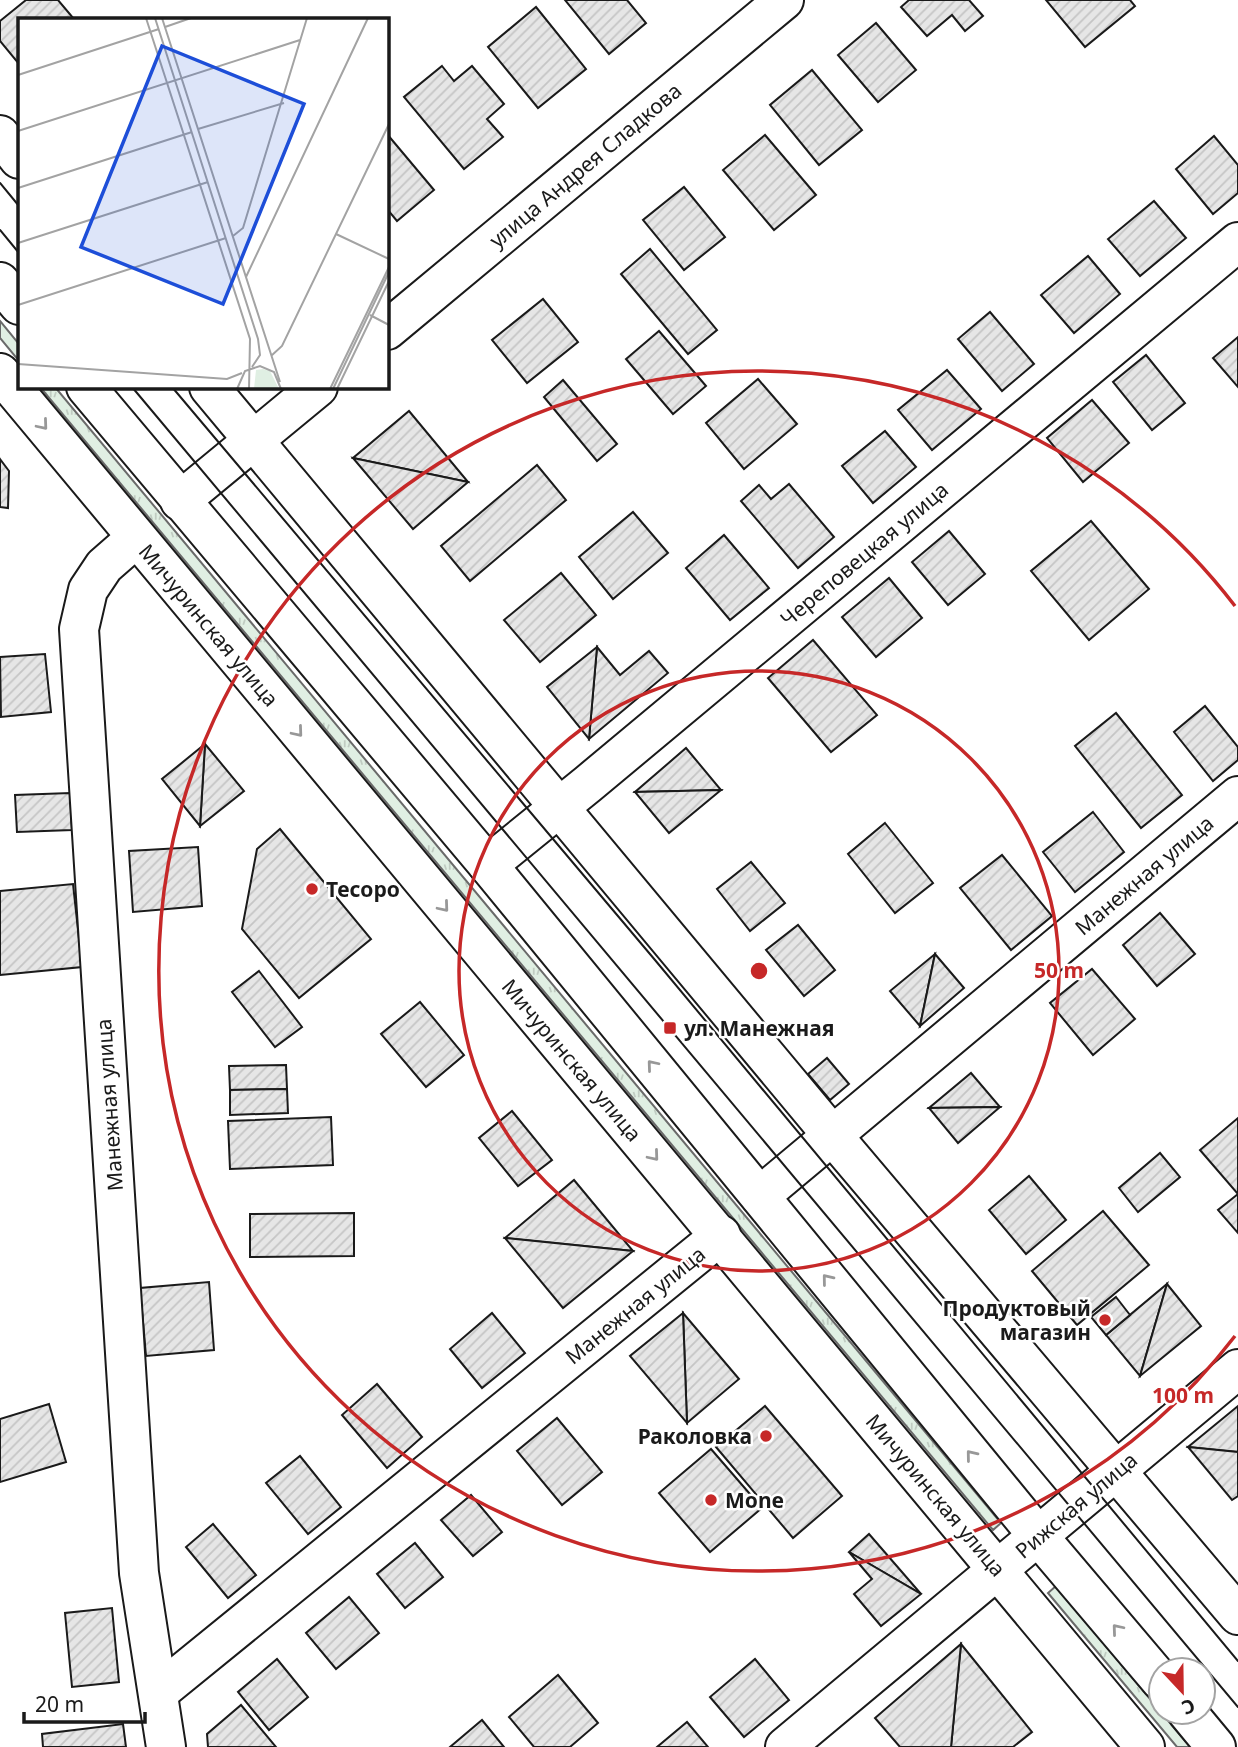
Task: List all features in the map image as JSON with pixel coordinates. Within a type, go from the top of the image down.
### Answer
[{"type":"street","name":"улица Андрея Сладкова","points":[[388,329],[784,0]]},
{"type":"street","points":[[0,135],[18,158]]},
{"type":"street","name":"Череповецкая улица","points":[[488,865],[1238,242]]},
{"type":"street","points":[[0,282],[18,304]]},
{"type":"street","name":"Мичуринская улица","points":[[0,373],[1145,1747]]},
{"type":"street","points":[[87,388],[488,865],[1039,1537],[1147,1664]]},
{"type":"street","points":[[210,388],[832,1135],[1238,1615]]},
{"type":"street","points":[[180,500],[317,388]]},
{"type":"street","name":"Манежная улица","points":[[136,538],[104,566],[88,590],[79,629],[139,1573],[166,1747]]},
{"type":"street","name":"Манежная улица","points":[[760,1196],[1238,796]]},
{"type":"street","name":"Манежная улица","points":[[159,1692],[721,1236]]},
{"type":"street","name":"Рижская улица","points":[[785,1747],[1238,1369]]},
{"type":"street","points":[[1199,1726],[1216,1747]]},
{"type":"green space","points":[[0,321],[18,343],[18,360],[0,338]]},
{"type":"green space","points":[[41,388],[56,388],[1001,1523],[993,1530]]},
{"type":"green space","points":[[1056,1586],[1147,1695],[1147,1711],[1048,1593]]},
{"type":"green space","points":[[1159,1726],[1173,1726],[1190,1747],[1177,1747]]},
{"type":"building","points":[[26,0],[58,0],[73,18],[18,18],[18,63],[0,41],[0,21]]},
{"type":"building","points":[[565,0],[627,0],[646,23],[609,54]]},
{"type":"building","points":[[909,0],[969,0],[983,16],[965,31],[952,15],[927,36],[901,7]]},
{"type":"building","points":[[1046,0],[1130,0],[1135,6],[1085,47]]},
{"type":"building","points":[[536,7],[586,69],[538,108],[488,47]]},
{"type":"building","points":[[876,23],[916,70],[878,102],[838,55]]},
{"type":"building","points":[[442,66],[454,81],[472,66],[504,104],[487,119],[503,137],[464,169],[404,97]]},
{"type":"building","points":[[812,70],[862,130],[819,165],[770,105]]},
{"type":"building","points":[[388,135],[434,190],[397,221],[388,210]]},
{"type":"building","points":[[765,135],[816,195],[774,230],[723,170]]},
{"type":"building","points":[[1214,136],[1238,165],[1238,193],[1213,214],[1176,169]]},
{"type":"building","points":[[684,187],[725,237],[684,270],[643,220]]},
{"type":"building","points":[[1154,201],[1186,238],[1140,276],[1108,239]]},
{"type":"building","points":[[650,249],[717,330],[688,354],[621,274]]},
{"type":"building","points":[[1088,256],[1120,294],[1074,333],[1041,295]]},
{"type":"building","points":[[543,299],[578,342],[527,383],[492,340]]},
{"type":"building","points":[[990,312],[1034,364],[1002,391],[958,339]]},
{"type":"building","points":[[659,331],[706,386],[673,414],[626,359]]},
{"type":"building","points":[[1238,337],[1238,387],[1213,358]]},
{"type":"building","points":[[1146,355],[1185,403],[1152,430],[1113,382]]},
{"type":"building","points":[[947,370],[981,409],[932,450],[898,410]]},
{"type":"building","points":[[758,379],[797,424],[744,469],[706,423]]},
{"type":"building","points":[[563,380],[617,444],[597,461],[544,397]]},
{"type":"building","points":[[1092,400],[1129,443],[1083,482],[1047,438]]},
{"type":"building","points":[[409,411],[468,482],[353,458]]},
{"type":"building","points":[[885,431],[916,467],[873,503],[842,466]]},
{"type":"building","points":[[353,458],[468,482],[413,529]]},
{"type":"building","points":[[0,459],[9,471],[8,508],[0,507]]},
{"type":"building","points":[[537,465],[566,500],[470,581],[441,546]]},
{"type":"building","points":[[789,484],[834,537],[798,568],[741,501],[759,485],[771,499]]},
{"type":"building","points":[[633,512],[668,553],[613,599],[579,557]]},
{"type":"building","points":[[1091,521],[1149,589],[1089,640],[1031,571]]},
{"type":"building","points":[[949,531],[985,574],[948,605],[912,562]]},
{"type":"building","points":[[724,535],[769,588],[730,620],[686,568]]},
{"type":"building","points":[[561,573],[596,615],[540,662],[504,620]]},
{"type":"building","points":[[889,578],[922,618],[876,657],[842,617]]},
{"type":"building","points":[[813,640],[877,715],[831,752],[768,678]]},
{"type":"building","points":[[597,647],[620,675],[649,651],[668,673],[589,739]]},
{"type":"building","points":[[597,647],[589,739],[547,687]]},
{"type":"building","points":[[45,654],[51,712],[1,717],[0,657]]},
{"type":"building","points":[[1205,706],[1238,747],[1238,760],[1213,781],[1174,732]]},
{"type":"building","points":[[1116,713],[1182,795],[1141,828],[1075,746]]},
{"type":"building","points":[[205,744],[244,791],[200,826]]},
{"type":"building","points":[[205,744],[200,826],[162,779]]},
{"type":"building","points":[[686,748],[721,790],[635,792]]},
{"type":"building","points":[[721,790],[669,833],[635,792]]},
{"type":"building","points":[[70,793],[72,830],[17,832],[15,795]]},
{"type":"building","points":[[1093,812],[1124,852],[1075,892],[1043,852]]},
{"type":"building","points":[[885,823],[933,883],[895,913],[848,854]]},
{"type":"building","points":[[280,829],[371,939],[299,998],[242,929],[257,849]]},
{"type":"building","points":[[198,847],[202,906],[133,912],[129,851]]},
{"type":"building","points":[[1002,855],[1052,916],[1011,950],[960,888]]},
{"type":"building","points":[[751,862],[785,903],[750,931],[717,889]]},
{"type":"building","points":[[73,884],[82,967],[0,975],[0,891]]},
{"type":"building","points":[[1160,913],[1195,954],[1157,986],[1123,945]]},
{"type":"building","points":[[798,925],[835,970],[804,996],[766,950]]},
{"type":"building","points":[[935,954],[920,1026],[890,991]]},
{"type":"building","points":[[935,954],[964,988],[920,1026]]},
{"type":"building","points":[[1092,969],[1135,1019],[1093,1055],[1050,1003]]},
{"type":"building","points":[[259,971],[302,1027],[275,1047],[232,992]]},
{"type":"building","points":[[420,1002],[464,1055],[426,1087],[381,1034]]},
{"type":"building","points":[[827,1058],[849,1084],[830,1100],[808,1074]]},
{"type":"building","points":[[286,1065],[287,1089],[230,1090],[229,1066]]},
{"type":"building","points":[[971,1073],[1000,1107],[929,1108]]},
{"type":"building","points":[[287,1089],[288,1113],[230,1115],[230,1090]]},
{"type":"building","points":[[1000,1107],[958,1143],[929,1108]]},
{"type":"building","points":[[512,1111],[552,1160],[518,1186],[479,1138]]},
{"type":"building","points":[[331,1117],[333,1165],[230,1169],[228,1121]]},
{"type":"building","points":[[1238,1118],[1238,1194],[1200,1150]]},
{"type":"building","points":[[1160,1153],[1180,1177],[1138,1212],[1119,1188]]},
{"type":"building","points":[[1029,1176],[1066,1220],[1026,1254],[989,1210]]},
{"type":"building","points":[[574,1180],[633,1251],[505,1238]]},
{"type":"building","points":[[1238,1194],[1238,1233],[1218,1210]]},
{"type":"building","points":[[1103,1211],[1149,1265],[1077,1325],[1032,1271]]},
{"type":"building","points":[[354,1213],[354,1256],[250,1257],[250,1214]]},
{"type":"building","points":[[505,1238],[633,1251],[563,1308]]},
{"type":"building","points":[[209,1282],[214,1350],[146,1356],[140,1288]]},
{"type":"building","points":[[1167,1284],[1140,1376],[1106,1335]]},
{"type":"building","points":[[1167,1284],[1201,1326],[1140,1376]]},
{"type":"building","points":[[1116,1297],[1130,1315],[1106,1335],[1091,1317]]},
{"type":"building","points":[[492,1313],[525,1353],[482,1388],[450,1349]]},
{"type":"building","points":[[683,1313],[739,1379],[687,1423]]},
{"type":"building","points":[[683,1313],[687,1423],[630,1356]]},
{"type":"building","points":[[377,1384],[422,1437],[387,1468],[342,1415]]},
{"type":"building","points":[[49,1404],[66,1462],[0,1482],[0,1419]]},
{"type":"building","points":[[765,1406],[842,1496],[793,1538],[716,1447]]},
{"type":"building","points":[[1238,1406],[1238,1452],[1188,1447]]},
{"type":"building","points":[[557,1418],[602,1472],[562,1505],[517,1451]]},
{"type":"building","points":[[1188,1447],[1238,1452],[1238,1496],[1232,1500]]},
{"type":"building","name":"Mone","points":[[711,1449],[762,1508],[710,1552],[659,1493]]},
{"type":"building","points":[[300,1456],[341,1507],[308,1534],[266,1483]]},
{"type":"building","points":[[471,1495],[502,1532],[473,1556],[441,1520]]},
{"type":"building","points":[[213,1524],[256,1575],[228,1598],[186,1547]]},
{"type":"building","points":[[869,1534],[921,1594],[849,1552]]},
{"type":"building","points":[[415,1543],[443,1577],[405,1608],[377,1574]]},
{"type":"building","points":[[849,1552],[921,1594],[881,1626],[854,1594],[872,1579]]},
{"type":"building","points":[[349,1597],[379,1633],[336,1669],[306,1633]]},
{"type":"building","points":[[112,1608],[119,1682],[72,1687],[65,1613]]},
{"type":"building","points":[[961,1644],[1032,1732],[1013,1747],[951,1747]]},
{"type":"building","points":[[961,1644],[951,1747],[900,1747],[875,1718]]},
{"type":"building","points":[[277,1659],[308,1697],[269,1730],[238,1692]]},
{"type":"building","points":[[755,1659],[789,1700],[744,1737],[710,1697]]},
{"type":"building","points":[[558,1675],[598,1723],[570,1747],[534,1747],[509,1717]]},
{"type":"building","points":[[241,1705],[276,1747],[208,1747],[207,1734]]},
{"type":"building","points":[[482,1720],[504,1747],[450,1747]]},
{"type":"building","points":[[687,1722],[708,1747],[657,1747]]},
{"type":"building","points":[[123,1724],[126,1747],[43,1747],[42,1734]]},
{"type":"tram line","points":[[0,183],[18,205]]},
{"type":"tram line","points":[[0,230],[18,252]]},
{"type":"tram line","points":[[133,388],[1238,1707]]},
{"type":"tram line","points":[[173,388],[655,960],[1238,1661]]},
{"type":"place","name":"Тесоро","points":[[312,889]]},
{"type":"place","name":"ул. Манежная","points":[[670,1028]]},
{"type":"place","name":"Продуктовый магазин","points":[[1105,1320]]},
{"type":"place","name":"Раколовка","points":[[766,1436]]},
{"type":"place","name":"Mone","points":[[711,1500]]}]
